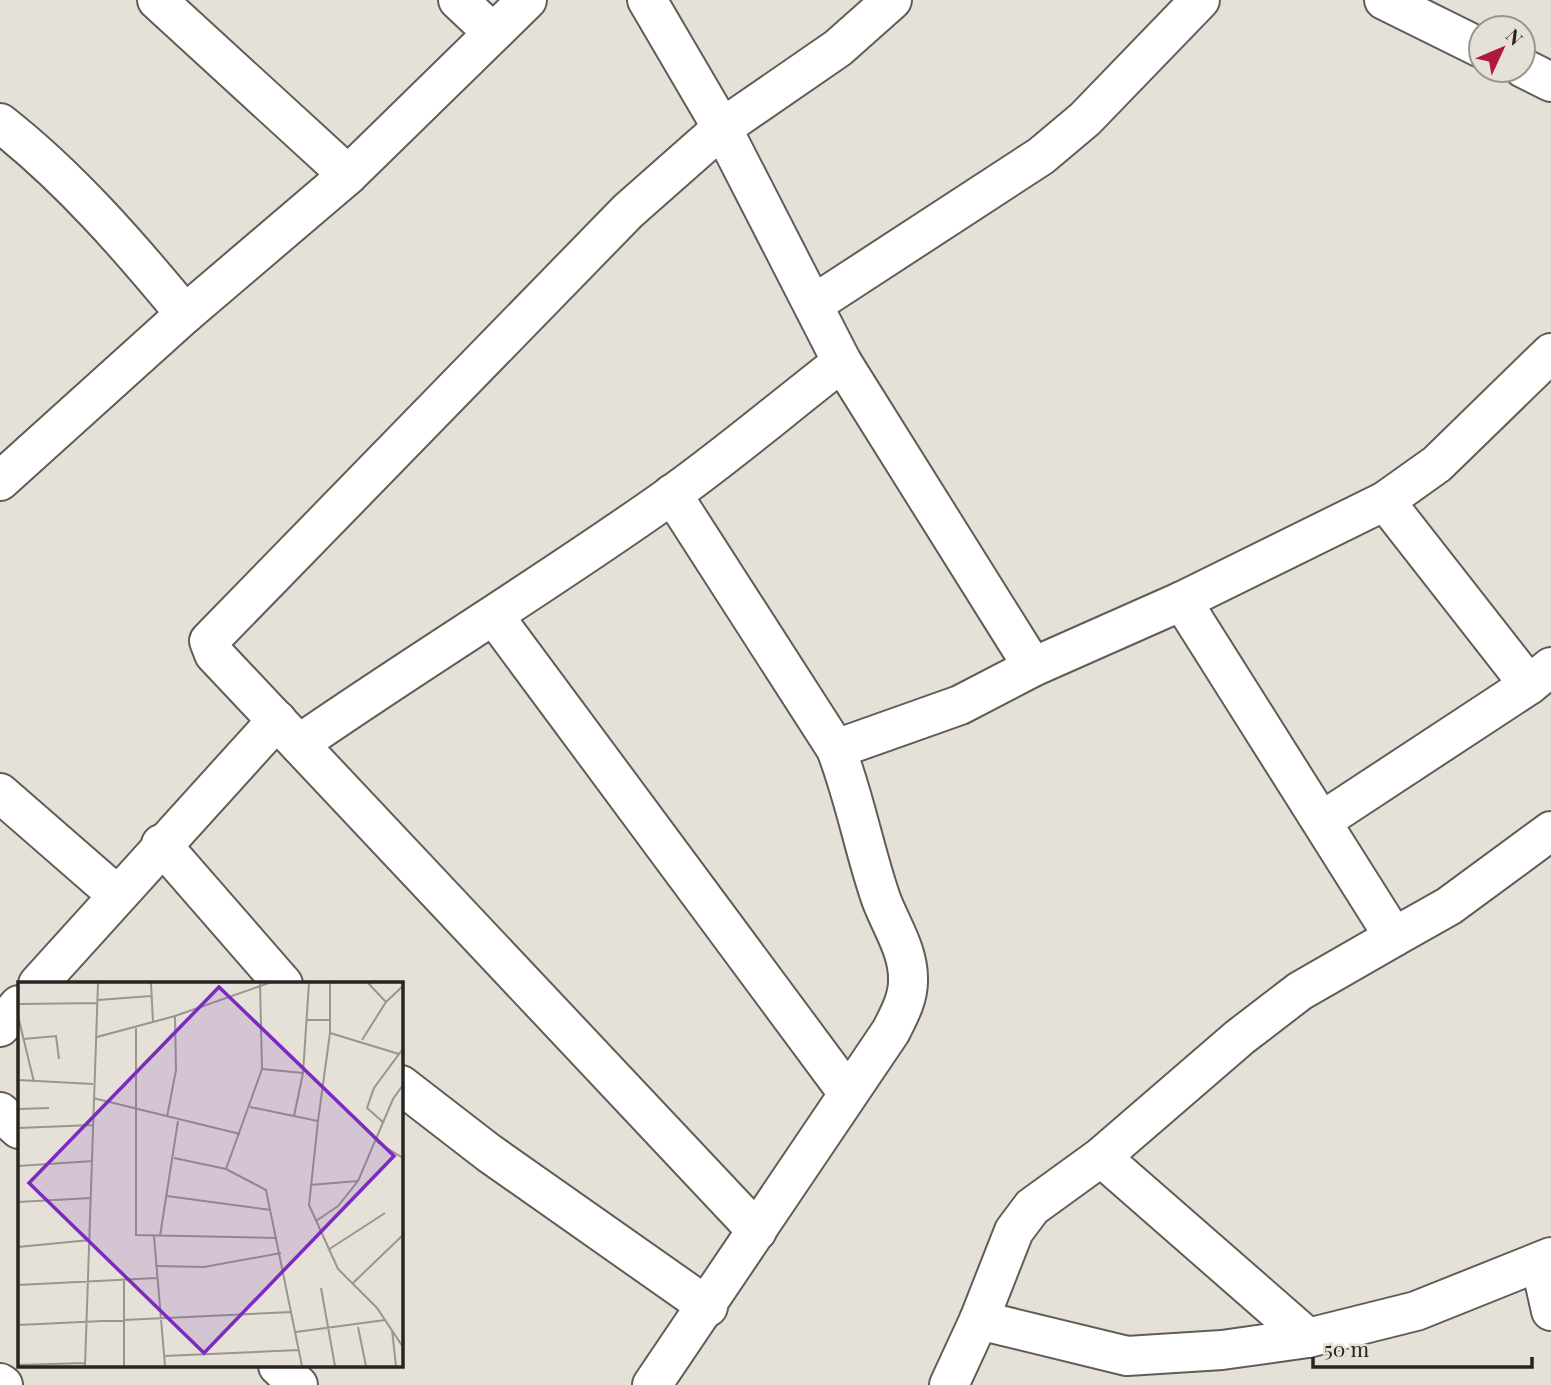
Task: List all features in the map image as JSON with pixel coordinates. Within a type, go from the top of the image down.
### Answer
[{"type":"street","points":[[157,0],[348,175]]},
{"type":"street","points":[[458,0],[493,33]]},
{"type":"street","points":[[3,472],[348,175],[527,0]]},
{"type":"street","points":[[647,0],[722,128],[842,362],[1033,667]]},
{"type":"street","points":[[757,1231],[288,732],[211,649],[209,641],[601,237],[722,128],[838,48],[892,0]]},
{"type":"street","points":[[814,304],[1041,156],[1085,119],[1200,0]]},
{"type":"street","points":[[1384,0],[1467,41]]},
{"type":"street","points":[[0,123],[85,202],[141,260],[185,314]]},
{"type":"street","points":[[836,749],[960,705],[1033,667],[1182,601],[1385,501],[1437,464],[1551,353]]},
{"type":"street","points":[[40,982],[161,844],[288,732],[396,677],[495,617],[672,494],[842,362]]},
{"type":"street","points":[[652,1385],[708,1307],[900,1015],[908,980],[905,954],[882,901],[852,793],[836,749],[672,494]]},
{"type":"street","points":[[1322,821],[1540,676],[1385,501]]},
{"type":"street","points":[[1182,601],[1245,705],[1322,821],[1394,937]]},
{"type":"street","points":[[495,617],[847,1092]]},
{"type":"street","points":[[0,793],[117,895]]},
{"type":"street","points":[[949,1385],[979,1320],[1014,1231],[1032,1207],[1101,1157],[1240,1037],[1292,997],[1449,906],[1551,831]]},
{"type":"street","points":[[161,844],[281,982]]},
{"type":"street","points":[[0,1027],[18,1006]]},
{"type":"street","points":[[402,1086],[489,1153],[708,1307]]},
{"type":"street","points":[[0,1112],[18,1128]]},
{"type":"street","points":[[1101,1157],[1308,1338]]},
{"type":"street","points":[[979,1320],[1127,1356],[1223,1350],[1308,1338],[1416,1311],[1545,1259],[1551,1311]]},
{"type":"street","points":[[280,1368],[298,1385]]}]
